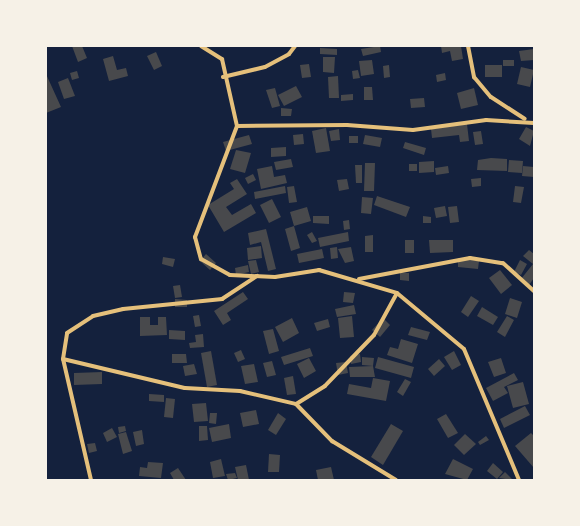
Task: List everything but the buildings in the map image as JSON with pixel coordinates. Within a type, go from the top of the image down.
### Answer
[{"type":"street","points":[[201,46],[222,59],[223,76],[237,126],[195,237],[201,259],[230,275],[257,276],[319,270],[358,279],[397,293],[464,349],[519,480]]},
{"type":"street","points":[[223,76],[265,67],[289,54],[295,46]]},
{"type":"street","points":[[468,46],[474,77],[491,97],[525,120],[534,123]]},
{"type":"street","points":[[237,126],[347,125],[413,130],[447,122],[525,120]]},
{"type":"street","points":[[358,279],[470,258],[503,263],[534,291]]},
{"type":"street","points":[[91,480],[63,359],[67,333],[93,316],[123,309],[222,299],[257,276]]},
{"type":"street","points":[[296,404],[325,386],[374,335],[397,293]]},
{"type":"street","points":[[63,359],[185,388],[240,391],[296,404],[332,441],[396,480]]}]
